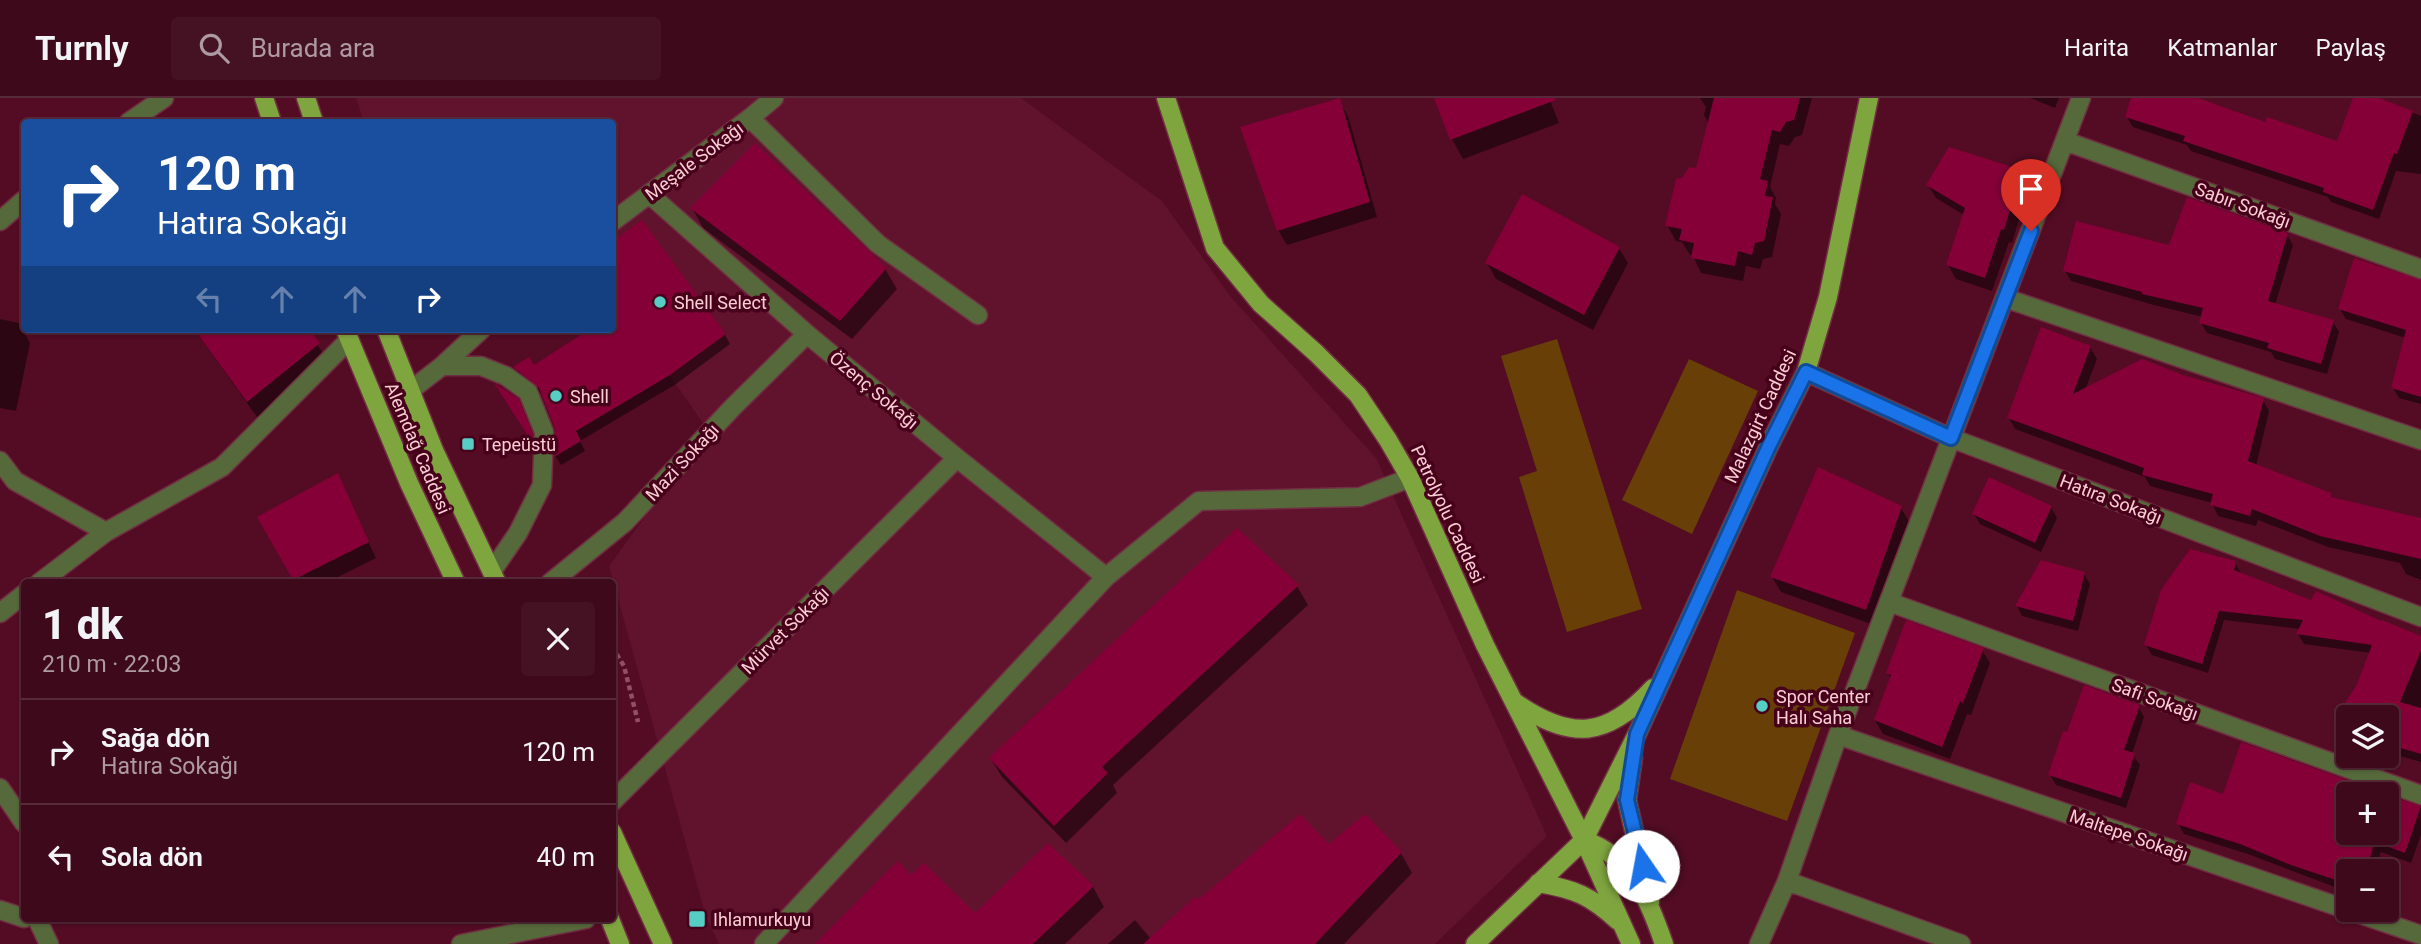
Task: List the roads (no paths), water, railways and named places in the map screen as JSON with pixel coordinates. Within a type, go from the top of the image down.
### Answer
[{"type":"main road","points":[[264,98],[271,119]]},
{"type":"main road","points":[[306,98],[313,119]]},
{"type":"main road","name":"Petrolyolu Caddesi","points":[[1166,98],[1215,248],[1261,304],[1358,395],[1410,478],[1513,701],[1584,840],[1631,944]]},
{"type":"main road","name":"Malazgirt Caddesi","points":[[1475,944],[1584,840],[1637,734],[1806,372],[1828,297],[1869,98]]},
{"type":"main road","name":"Alemdağ Caddesi","points":[[388,333],[434,450],[495,577]]},
{"type":"main road","name":"Alemdağ Caddesi","points":[[347,334],[408,484],[454,579]]},
{"type":"main road","points":[[1513,701],[1547,722],[1569,729],[1592,729],[1609,724],[1628,712],[1660,682]]},
{"type":"main road","name":"Malazgirt Caddesi","points":[[1637,734],[1627,800],[1650,902]]},
{"type":"main road","points":[[1584,840],[1609,853],[1629,871],[1650,902],[1664,944]]},
{"type":"main road","points":[[616,841],[663,944]]},
{"type":"main road","points":[[1538,883],[1564,887],[1596,901],[1621,925]]},
{"type":"main road","points":[[611,922],[620,944]]},
{"type":"street","points":[[133,119],[164,98]]},
{"type":"street","name":"Meşale Sokağı","points":[[616,219],[774,98]]},
{"type":"street","points":[[1759,944],[1787,881],[1838,735],[2081,98]]},
{"type":"street","points":[[750,118],[878,244],[978,315]]},
{"type":"street","name":"Sabır Sokağı","points":[[2065,141],[2421,269]]},
{"type":"street","name":"Özenç Sokağı","points":[[649,194],[807,334],[1106,577]]},
{"type":"street","points":[[0,222],[21,203]]},
{"type":"street","points":[[2005,298],[2421,440]]},
{"type":"street","points":[[411,390],[478,333]]},
{"type":"street","points":[[44,579],[106,532],[222,467],[347,334]]},
{"type":"street","name":"Mazi Sokağı","points":[[555,579],[625,522],[733,407],[807,334]]},
{"type":"street","points":[[442,366],[481,366],[506,376],[528,392],[544,432],[542,485],[495,577]]},
{"type":"street","name":"Hatıra Sokağı","points":[[1806,372],[1951,438],[2421,617]]},
{"type":"street","name":"Mürvet Sokağı","points":[[616,798],[957,458]]},
{"type":"street","points":[[0,461],[15,481],[106,532]]},
{"type":"street","points":[[764,944],[1106,577],[1199,502],[1360,497],[1410,478]]},
{"type":"street","points":[[0,612],[21,596]]},
{"type":"street","name":"Safi Sokağı","points":[[1889,602],[2421,796]]},
{"type":"street","name":"Maltepe Sokağı","points":[[1838,735],[2421,935]]},
{"type":"street","points":[[0,788],[21,819]]},
{"type":"street","points":[[1787,881],[1961,944]]},
{"type":"street","points":[[0,910],[21,916]]},
{"type":"street","points":[[34,922],[49,944]]},
{"type":"street","points":[[461,944],[571,922]]},
{"type":"place","name":"Shell Select","points":[[660,302]]},
{"type":"place","name":"Shell","points":[[556,396]]},
{"type":"place","name":"Tepeüstü","points":[[468,444]]},
{"type":"place","name":"Spor Center Halı Saha","points":[[1762,706]]},
{"type":"place","name":"Ihlamurkuyu","points":[[697,919]]}]
